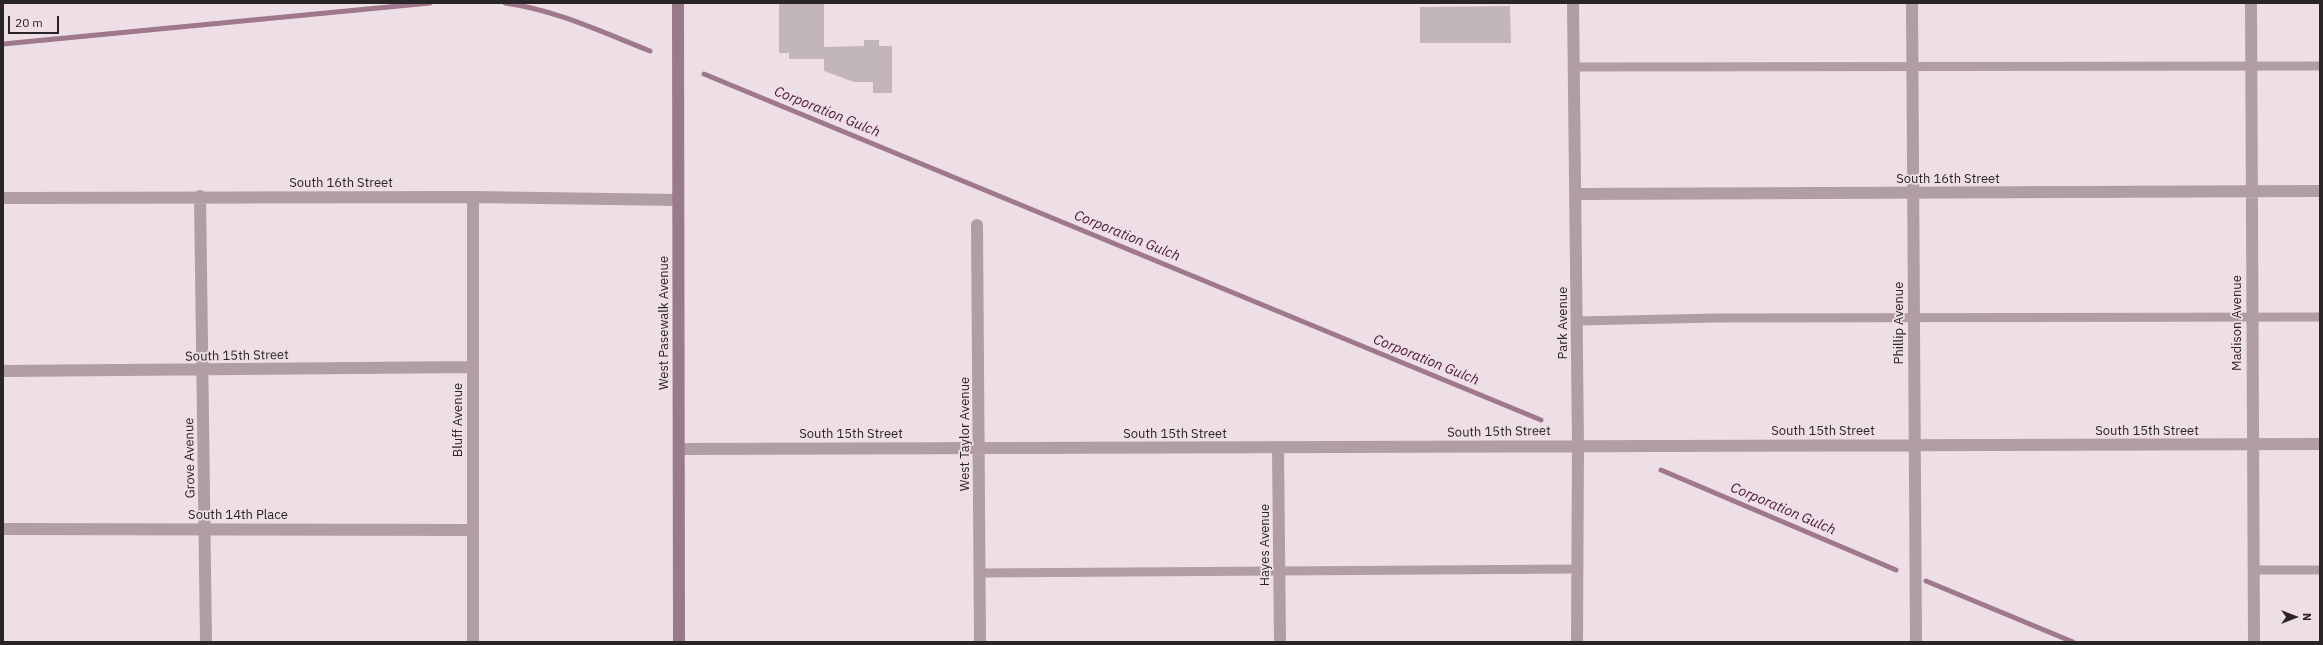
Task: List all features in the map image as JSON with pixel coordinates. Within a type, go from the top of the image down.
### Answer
[{"type":"street","name":"West Pasewalk Avenue","points":[[678,3],[679,642]]},
{"type":"street","name":"Park Avenue","points":[[1573,3],[1578,445],[1577,642]]},
{"type":"street","name":"Phillip Avenue","points":[[1912,3],[1913,445],[1916,642]]},
{"type":"street","name":"Madison Avenue","points":[[2251,3],[2251,317],[2254,642]]},
{"type":"street","name":"South 16th Street","points":[[1576,194],[2252,190],[2320,191]]},
{"type":"street","name":"South 16th Street","points":[[3,198],[200,196],[473,197],[678,200]]},
{"type":"street","name":"Grove Avenue","points":[[200,196],[206,642]]},
{"type":"street","name":"Bluff Avenue","points":[[473,197],[473,642]]},
{"type":"street","name":"West Taylor Avenue","points":[[977,225],[980,642]]},
{"type":"street","name":"South 15th Street","points":[[3,371],[472,367]]},
{"type":"street","name":"South 15th Street","points":[[679,449],[1278,448],[1578,445],[2320,444]]},
{"type":"street","name":"Hayes Avenue","points":[[1278,448],[1280,642]]},
{"type":"street","name":"South 14th Place","points":[[3,529],[473,530]]},
{"type":"lane","points":[[1574,67],[2320,66]]},
{"type":"lane","points":[[1577,321],[1717,318],[2320,317]]},
{"type":"lane","points":[[980,572],[1279,572],[1578,569]]},
{"type":"lane","points":[[2254,570],[2320,570]]},
{"type":"building","points":[[779,3],[824,3],[824,59],[789,59],[789,53],[779,53]]},
{"type":"building","points":[[1510,6],[1511,43],[1420,43],[1420,7]]},
{"type":"building","points":[[864,40],[879,40],[879,46],[892,46],[892,93],[873,93],[873,82],[854,82],[824,71],[824,47],[864,46]]},
{"type":"waterway","name":"Corporation Gulch","points":[[3,44],[430,3]]},
{"type":"waterway","name":"Corporation Gulch","points":[[505,3],[524,6],[561,16],[650,51]]},
{"type":"waterway","name":"Corporation Gulch","points":[[704,74],[1541,420]]},
{"type":"waterway","name":"Corporation Gulch","points":[[1661,470],[1896,570]]},
{"type":"waterway","name":"Corporation Gulch","points":[[1926,581],[2073,642]]}]
